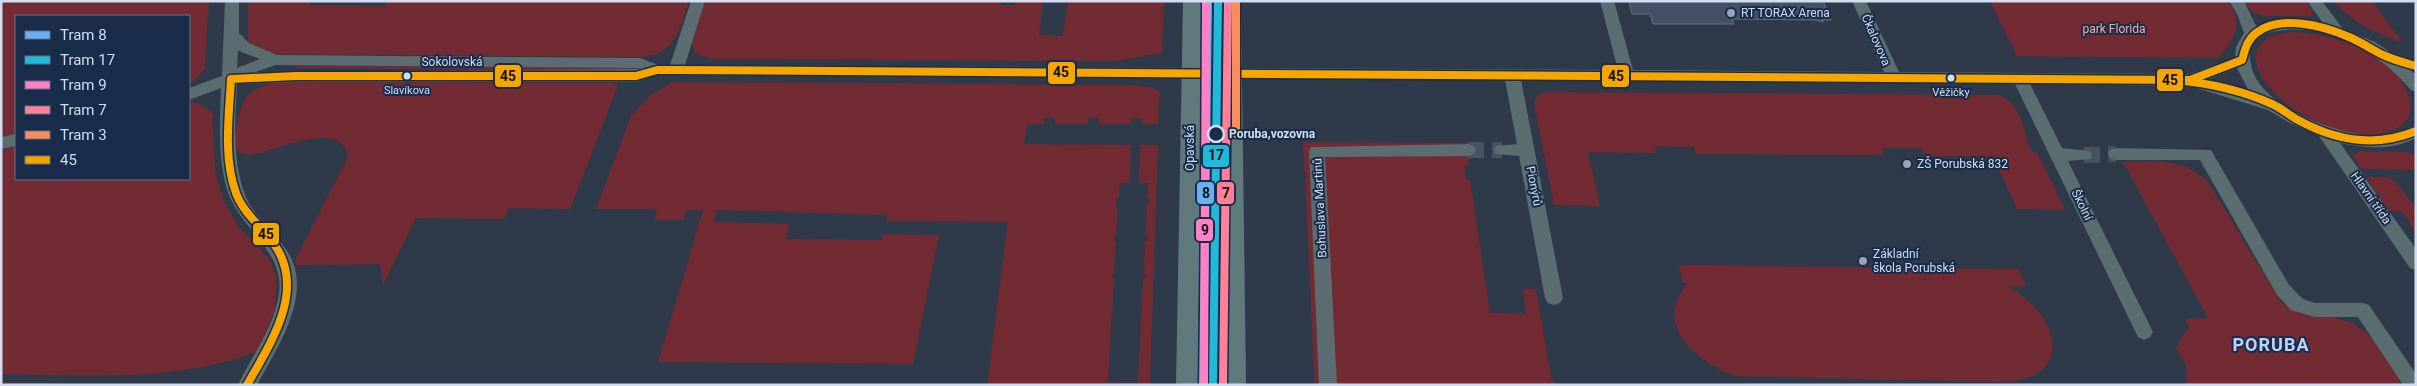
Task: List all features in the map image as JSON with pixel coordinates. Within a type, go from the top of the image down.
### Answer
[{"type":"main road","name":"Opavská","points":[[1187,385],[1199,72],[1192,1]]},
{"type":"main road","points":[[1232,1],[1235,385]]},
{"type":"street","points":[[232,1],[229,140],[236,193],[242,207],[253,222],[277,247],[288,267],[288,291],[284,313],[247,385]]},
{"type":"street","points":[[676,70],[698,1]]},
{"type":"street","points":[[1607,1],[1627,76]]},
{"type":"street","name":"Čkalovova","points":[[1859,1],[1894,78]]},
{"type":"street","points":[[2236,1],[2244,13],[2252,34]]},
{"type":"street","points":[[2314,1],[2338,32]]},
{"type":"street","points":[[2416,86],[2387,57],[2355,39],[2338,32],[2312,26],[2274,25],[2252,34],[2242,50],[2242,60],[2252,83],[2275,106],[2290,116],[2325,133],[2362,142],[2379,143],[2394,141],[2416,131]]},
{"type":"street","name":"Sokolovská","points":[[232,35],[244,47],[276,60]]},
{"type":"street","points":[[2387,57],[2416,66]]},
{"type":"street","name":"Sokolovská","points":[[231,79],[252,67],[276,60],[640,63],[657,70]]},
{"type":"street","points":[[2190,80],[2242,60]]},
{"type":"street","name":"Sokolovská","points":[[231,79],[296,76],[636,76],[657,70],[676,70],[1233,72],[2190,80]]},
{"type":"street","name":"Pionýrů","points":[[1512,75],[1554,298]]},
{"type":"street","points":[[190,94],[231,79]]},
{"type":"street","name":"Školní","points":[[2020,79],[2144,332]]},
{"type":"street","points":[[2190,80],[2275,106]]},
{"type":"street","name":"Hlavní třída","points":[[2325,133],[2416,262]]},
{"type":"street","points":[[1,144],[15,140]]},
{"type":"street","name":"Bohuslava Martinů","points":[[1328,385],[1317,151],[1468,150]]},
{"type":"street","points":[[1502,150],[1527,150]]},
{"type":"street","points":[[2057,154],[2084,154]]},
{"type":"street","points":[[2116,154],[2205,154],[2282,290],[2297,305],[2315,310],[2364,310],[2413,385]]},
{"type":"green space","points":[[1,1],[209,1],[205,69],[190,84],[190,15],[15,15],[15,134],[1,138]]},
{"type":"green space","points":[[248,1],[309,1],[309,5],[385,6],[388,1],[689,1],[679,31],[669,46],[661,52],[640,57],[271,54],[251,44],[248,38]]},
{"type":"green space","points":[[705,1],[1001,1],[1001,5],[1014,5],[1015,1],[1043,1],[1039,35],[1063,36],[1068,1],[1164,1],[1162,53],[1116,61],[710,59],[695,53],[692,44]]},
{"type":"green space","name":"park Florida","points":[[1990,1],[2228,1],[2236,17],[2236,31],[2219,58],[2017,56]]},
{"type":"green space","points":[[2244,1],[2306,1],[2313,12],[2311,16],[2262,16],[2252,12]]},
{"type":"green space","points":[[2334,1],[2372,1],[2403,43],[2357,22]]},
{"type":"green space","points":[[2294,32],[2327,37],[2344,42],[2361,48],[2376,57],[2401,80],[2409,95],[2411,110],[2407,120],[2387,132],[2365,134],[2340,130],[2316,121],[2293,108],[2273,92],[2260,73],[2255,54],[2258,48],[2270,37],[2281,33]]},
{"type":"green space","points":[[296,66],[640,68],[637,71],[292,68]]},
{"type":"green space","points":[[275,82],[614,83],[618,86],[570,209],[509,208],[504,219],[416,218],[383,285],[380,264],[296,265],[295,260],[348,157],[343,145],[334,139],[321,138],[306,140],[250,155],[236,149],[237,124],[245,99],[255,90]]},
{"type":"green space","points":[[673,82],[1133,85],[1154,88],[1160,92],[1158,124],[1142,124],[1142,118],[1132,119],[1131,124],[1099,124],[1099,118],[1088,118],[1088,124],[1055,124],[1055,118],[1045,118],[1044,124],[1027,124],[1024,144],[1131,145],[1130,183],[1120,183],[1119,197],[1116,197],[1116,205],[1118,205],[1116,235],[1114,235],[1114,241],[1116,241],[1114,274],[1112,274],[1114,280],[1108,382],[1138,383],[1143,280],[1146,275],[1144,274],[1145,241],[1148,241],[1148,235],[1145,235],[1147,204],[1149,204],[1150,198],[1147,198],[1148,183],[1139,183],[1140,145],[1158,145],[1150,385],[987,385],[1008,222],[887,221],[887,215],[717,210],[713,222],[789,224],[786,239],[882,240],[883,234],[939,235],[913,364],[658,362],[703,210],[687,210],[683,220],[654,220],[657,209],[596,209],[631,116],[651,95]]},
{"type":"green space","points":[[1545,92],[1997,95],[2005,98],[2016,108],[2029,146],[2032,152],[2037,152],[2065,210],[2017,209],[1993,156],[1925,156],[1921,148],[1882,148],[1884,155],[1696,154],[1694,147],[1655,146],[1656,153],[1588,152],[1600,206],[1554,205],[1534,103],[1538,95]]},
{"type":"green space","points":[[190,102],[209,109],[214,115],[212,120],[216,176],[224,202],[239,227],[270,260],[277,278],[275,309],[258,351],[227,361],[164,373],[98,376],[1,374],[1,150],[15,146],[15,180],[190,180]]},
{"type":"green space","points":[[1303,142],[1467,143],[1470,160],[1468,160],[1468,166],[1464,166],[1466,179],[1470,180],[1490,313],[1526,314],[1523,289],[1536,289],[1551,377],[1557,385],[1315,385],[1305,179],[1307,174],[1305,174]]},
{"type":"green space","points":[[2361,151],[2411,153],[2416,155],[2416,170],[2362,169],[2352,155]]},
{"type":"green space","points":[[2120,162],[2167,163],[2188,168],[2198,174],[2208,182],[2280,301],[2302,314],[2330,316],[2352,323],[2366,332],[2377,344],[2402,385],[2187,385],[2186,364],[2176,349],[2182,336],[2189,328],[2185,319],[2208,318],[2124,164]]},
{"type":"green space","points":[[2366,177],[2389,177],[2397,183],[2416,208],[2416,232],[2402,211],[2389,211]]},
{"type":"green space","points":[[1679,265],[2018,269],[2026,286],[2007,286],[2037,310],[2047,325],[2052,340],[2052,354],[2045,367],[2031,377],[2008,382],[1735,376],[1706,362],[1683,340],[1677,327],[1674,313],[1678,298],[1688,283],[1683,283]]},
{"type":"green space","points":[[1,382],[103,385],[1,385]]},
{"type":"building","name":"RT TORAX Arena","points":[[1629,1],[1823,1],[1831,20],[1823,20],[1823,22],[1815,20],[1732,19],[1734,24],[1653,24],[1650,14],[1632,14]]},
{"type":"tunnel","points":[[1468,150],[1502,150]]},
{"type":"tunnel","points":[[2084,155],[2116,154]]},
{"type":"tram line","name":"9","points":[[1204,385],[1206,1]]},
{"type":"tram line","name":"8","points":[[1203,385],[1208,1]]},
{"type":"tram line","name":"17","points":[[1213,385],[1218,1]]},
{"type":"tram line","name":"7","points":[[1223,385],[1228,1]]},
{"type":"tram line","name":"3","points":[[1236,1],[1236,134]]},
{"type":"transit line","name":"45","points":[[231,79],[296,76],[636,76],[657,70],[676,70],[2190,80],[2242,60],[2247,44],[2256,33],[2268,27],[2283,24],[2316,26],[2331,30],[2351,37],[2378,53],[2416,66]]},
{"type":"transit line","name":"45","points":[[231,79],[228,151],[232,179],[236,193],[244,208],[277,248],[285,265],[288,283],[282,318],[247,385]]},
{"type":"transit line","name":"45","points":[[2175,80],[2212,85],[2261,99],[2315,129],[2343,138],[2372,142],[2402,137],[2416,131]]},
{"type":"place","name":"RT TORAX Arena","points":[[1731,13]]},
{"type":"place","name":"Slavíkova","points":[[407,76]]},
{"type":"place","name":"Věžičky","points":[[1951,78]]},
{"type":"place","name":"Poruba,vozovna","points":[[1216,134]]},
{"type":"place","name":"ZŠ Porubská 832","points":[[1907,164]]},
{"type":"place","name":"Základní škola Porubská","points":[[1863,261]]},
{"type":"district","name":"PORUBA","points":[[2271,344]]}]
